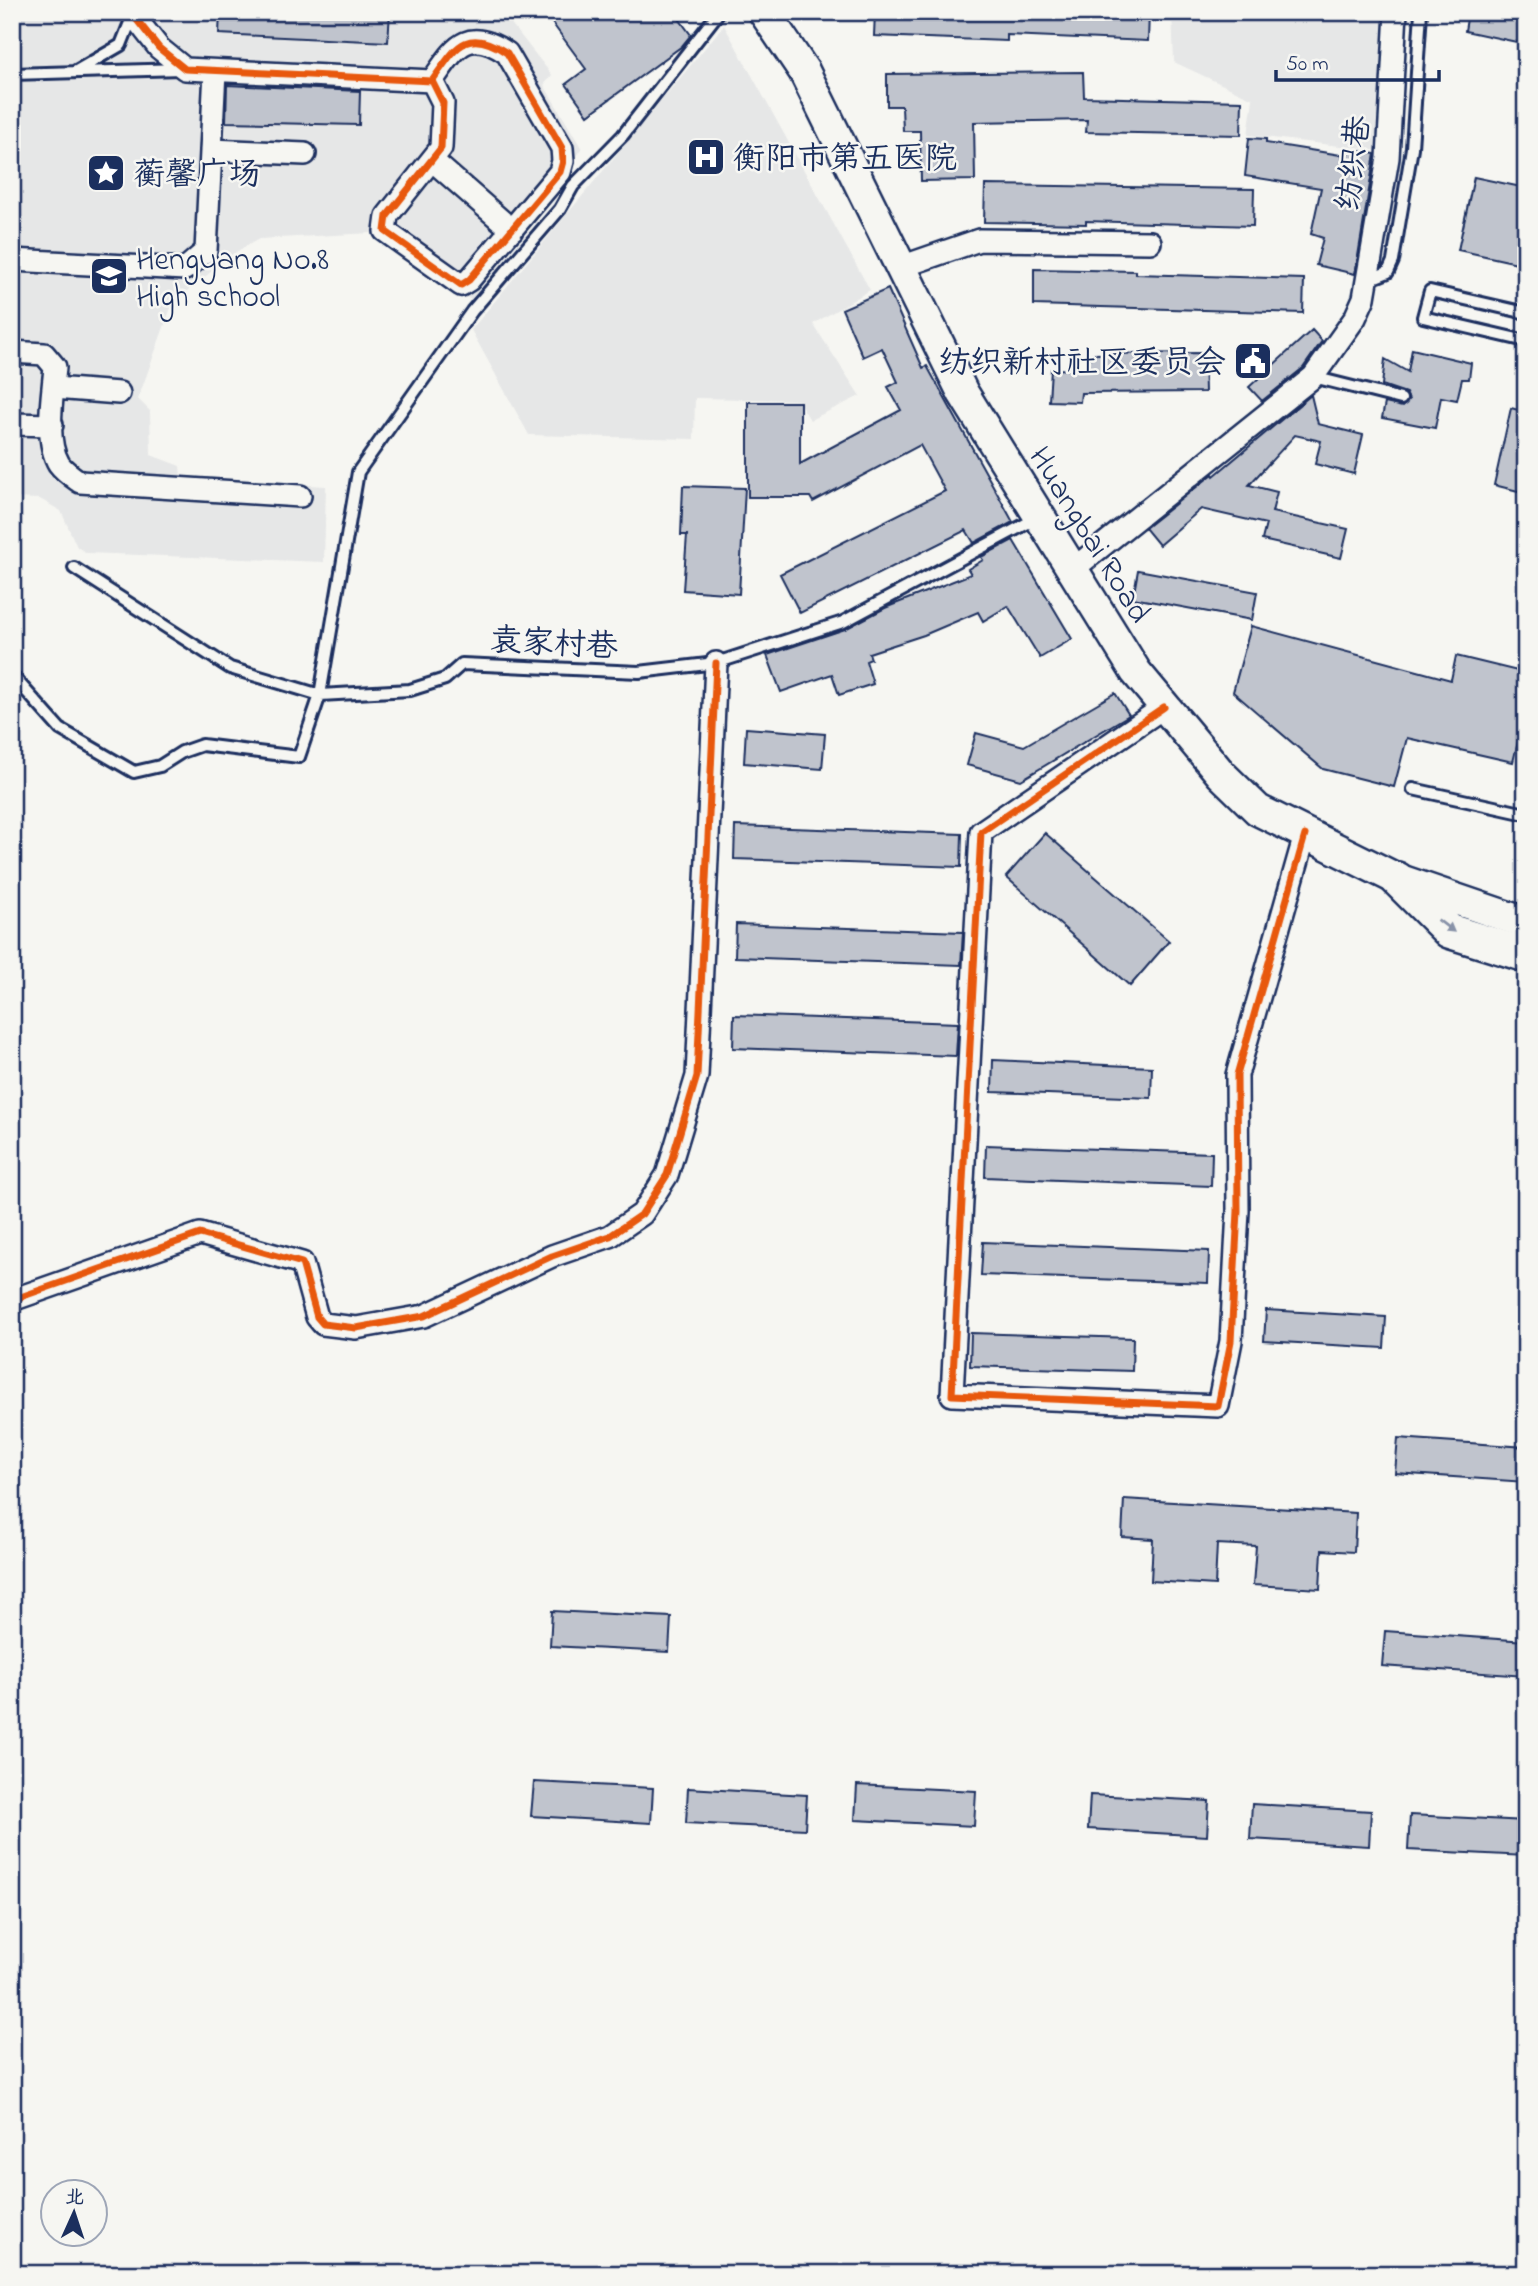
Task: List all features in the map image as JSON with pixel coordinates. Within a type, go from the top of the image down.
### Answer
[{"type":"main road","name":"Huangbai Road","points":[[764,12],[804,71],[963,393],[1136,672],[1164,708],[1221,774],[1258,810],[1397,879],[1526,923]]},
{"type":"main road","points":[[1397,879],[1449,932],[1526,956]]},
{"type":"street","name":"纺织巷","points":[[1072,569],[1313,377],[1355,318],[1368,280],[1388,158],[1396,12]]},
{"type":"street","points":[[133,13],[159,48],[185,69],[432,81]]},
{"type":"street","points":[[481,41],[495,45],[507,53],[562,148],[560,172],[469,280],[461,285],[385,231],[387,216],[441,148],[443,103],[432,81],[455,48],[465,42],[481,41]]},
{"type":"street","points":[[12,260],[185,269],[206,251],[215,71]]},
{"type":"street","points":[[211,150],[305,154]]},
{"type":"street","points":[[432,160],[512,230]]},
{"type":"street","points":[[901,267],[979,240],[1150,242]]},
{"type":"street","points":[[12,352],[44,354],[55,366],[52,451],[61,467],[80,482],[300,496]]},
{"type":"street","points":[[54,388],[119,393]]},
{"type":"street","points":[[12,424],[51,425]]},
{"type":"street","points":[[12,1300],[200,1234],[302,1263],[317,1317],[323,1324],[356,1328],[424,1316],[552,1256],[610,1236],[642,1214],[667,1175],[696,1076],[716,663]]},
{"type":"street","points":[[1164,708],[981,832],[951,1395],[1217,1406],[1231,1341],[1238,1211],[1237,1075],[1305,835]]},
{"type":"lane","points":[[12,675],[61,729],[134,772],[160,766],[182,752],[202,745],[299,757],[320,695],[358,472],[472,311],[560,209],[573,186],[623,135],[719,12]]},
{"type":"lane","points":[[1368,280],[1388,272],[1393,261],[1412,148],[1421,12]]},
{"type":"lane","points":[[73,72],[121,46],[133,13]]},
{"type":"lane","points":[[12,74],[185,69]]},
{"type":"lane","points":[[1526,313],[1430,291],[1423,317],[1526,341]]},
{"type":"lane","points":[[1313,377],[1401,398]]},
{"type":"lane","name":"袁家村巷","points":[[74,568],[230,668],[320,695],[410,690],[444,680],[462,664],[639,672],[716,663],[843,622],[1040,517]]},
{"type":"lane","points":[[1413,789],[1526,814]]},
{"type":"shaded area","name":"Hengyang No.8 High school","points":[[12,12],[502,12],[552,75],[544,85],[582,149],[471,300],[372,233],[259,239],[236,252],[173,302],[138,399],[150,411],[151,455],[180,466],[181,477],[326,486],[324,562],[87,553],[77,547],[61,511],[40,499],[12,498]]},
{"type":"shaded area","points":[[1172,12],[1387,12],[1381,151],[1248,135],[1253,99],[1174,62]]},
{"type":"shaded area","name":"衡阳市第五医院","points":[[724,25],[870,290],[813,324],[860,396],[810,420],[798,400],[695,398],[694,439],[529,435],[471,330]]},
{"type":"building","points":[[220,12],[390,12],[388,42],[219,34]]},
{"type":"building","points":[[560,12],[674,12],[691,35],[682,46],[588,115],[566,84],[586,69],[550,20]]},
{"type":"building","points":[[875,12],[1149,12],[1148,41],[1007,35],[1007,41],[874,36]]},
{"type":"building","points":[[1468,12],[1526,12],[1526,44],[1465,31]]},
{"type":"building","points":[[1083,72],[1084,97],[1242,101],[1241,135],[1086,132],[1087,120],[974,122],[975,180],[921,181],[920,131],[903,131],[902,106],[887,106],[887,74]]},
{"type":"building","points":[[227,85],[360,91],[359,125],[226,122]]},
{"type":"building","points":[[1249,138],[1347,156],[1348,149],[1375,154],[1355,274],[1316,265],[1323,238],[1311,234],[1321,188],[1245,176]]},
{"type":"building","points":[[1474,177],[1526,188],[1526,265],[1458,250]]},
{"type":"building","points":[[985,185],[1254,189],[1253,226],[1086,221],[1086,224],[984,222]]},
{"type":"building","points":[[1034,269],[1304,279],[1303,313],[1034,305]]},
{"type":"building","points":[[888,289],[923,368],[927,366],[1013,522],[974,543],[966,530],[800,613],[780,574],[945,491],[920,445],[813,502],[810,497],[748,497],[748,402],[800,402],[800,464],[901,410],[888,387],[898,382],[882,348],[863,357],[842,309]]},
{"type":"building","points":[[1312,330],[1322,341],[1303,368],[1262,401],[1249,387]]},
{"type":"building","points":[[1412,349],[1471,363],[1469,379],[1462,379],[1457,400],[1441,397],[1435,428],[1382,418],[1385,403],[1402,407],[1409,400],[1406,393],[1382,385],[1385,359],[1408,372]]},
{"type":"building","points":[[1204,353],[1205,392],[1081,393],[1080,402],[1049,401],[1051,369],[1090,370],[1089,354]]},
{"type":"building","points":[[1311,395],[1318,424],[1363,435],[1354,474],[1315,464],[1321,441],[1295,435],[1249,485],[1277,492],[1272,512],[1348,529],[1341,558],[1262,540],[1266,524],[1201,509],[1159,545],[1145,528],[1213,474],[1214,476]]},
{"type":"building","points":[[1511,408],[1526,412],[1526,493],[1494,485]]},
{"type":"building","points":[[683,486],[745,488],[739,594],[683,590],[687,535],[681,535]]},
{"type":"building","points":[[1013,540],[1072,639],[1040,658],[1008,606],[983,621],[978,612],[924,635],[869,653],[871,659],[866,661],[873,684],[839,695],[832,674],[781,692],[767,655],[845,629],[885,608],[971,574],[968,569],[983,560],[981,557]]},
{"type":"building","points":[[1138,570],[1257,592],[1252,620],[1133,598]]},
{"type":"building","points":[[1251,626],[1451,680],[1456,656],[1526,673],[1526,709],[1513,762],[1407,738],[1394,787],[1323,769],[1233,692]]},
{"type":"building","points":[[1115,693],[1129,715],[1021,780],[967,765],[976,733],[1024,746]]},
{"type":"building","points":[[746,728],[825,734],[822,769],[744,763]]},
{"type":"building","points":[[735,826],[962,834],[961,867],[734,859]]},
{"type":"building","points":[[1045,833],[1169,941],[1130,986],[1006,877]]},
{"type":"building","points":[[736,924],[963,932],[961,965],[735,957]]},
{"type":"building","points":[[734,1015],[958,1023],[956,1056],[733,1048]]},
{"type":"building","points":[[993,1060],[1152,1067],[1151,1098],[992,1092]]},
{"type":"building","points":[[986,1145],[1212,1153],[1211,1186],[985,1177]]},
{"type":"building","points":[[983,1242],[1209,1251],[1208,1283],[981,1275]]},
{"type":"building","points":[[1266,1310],[1386,1317],[1384,1348],[1264,1341]]},
{"type":"building","points":[[971,1333],[1133,1338],[1132,1371],[970,1366]]},
{"type":"building","points":[[1398,1438],[1526,1447],[1526,1482],[1395,1473]]},
{"type":"building","points":[[1124,1499],[1356,1513],[1354,1552],[1322,1550],[1320,1589],[1253,1585],[1256,1546],[1217,1544],[1215,1585],[1151,1581],[1153,1539],[1122,1537]]},
{"type":"building","points":[[552,1611],[671,1617],[669,1652],[550,1646]]},
{"type":"building","points":[[1385,1631],[1526,1641],[1526,1676],[1382,1666]]},
{"type":"building","points":[[534,1782],[653,1788],[651,1823],[531,1816]]},
{"type":"building","points":[[857,1785],[976,1791],[974,1826],[855,1820]]},
{"type":"building","points":[[688,1788],[807,1795],[805,1829],[686,1823]]},
{"type":"building","points":[[1090,1795],[1209,1801],[1207,1836],[1088,1829]]},
{"type":"building","points":[[1252,1804],[1371,1811],[1369,1846],[1250,1839]]},
{"type":"building","points":[[1410,1815],[1526,1821],[1526,1856],[1408,1850]]},
{"type":"cycle path","points":[[133,15],[159,48],[185,69],[432,81],[443,103],[441,148],[387,216],[385,231],[461,285],[469,280],[560,172],[562,148],[507,53],[493,45],[481,41],[462,44],[432,81]]},
{"type":"cycle path","points":[[12,1300],[200,1234],[302,1263],[317,1317],[323,1324],[356,1328],[424,1316],[552,1256],[610,1236],[642,1214],[667,1175],[697,1076],[716,663]]},
{"type":"cycle path","points":[[1164,707],[981,832],[952,1395],[1218,1406],[1231,1341],[1238,1211],[1237,1075],[1305,835]]},
{"type":"place","name":"衡阳市第五医院","points":[[706,157]]},
{"type":"place","name":"蘅馨广场","points":[[106,173]]},
{"type":"place","name":"Hengyang No.8 High school","points":[[109,276]]},
{"type":"place","name":"纺织新村社区委员会","points":[[1253,361]]}]
